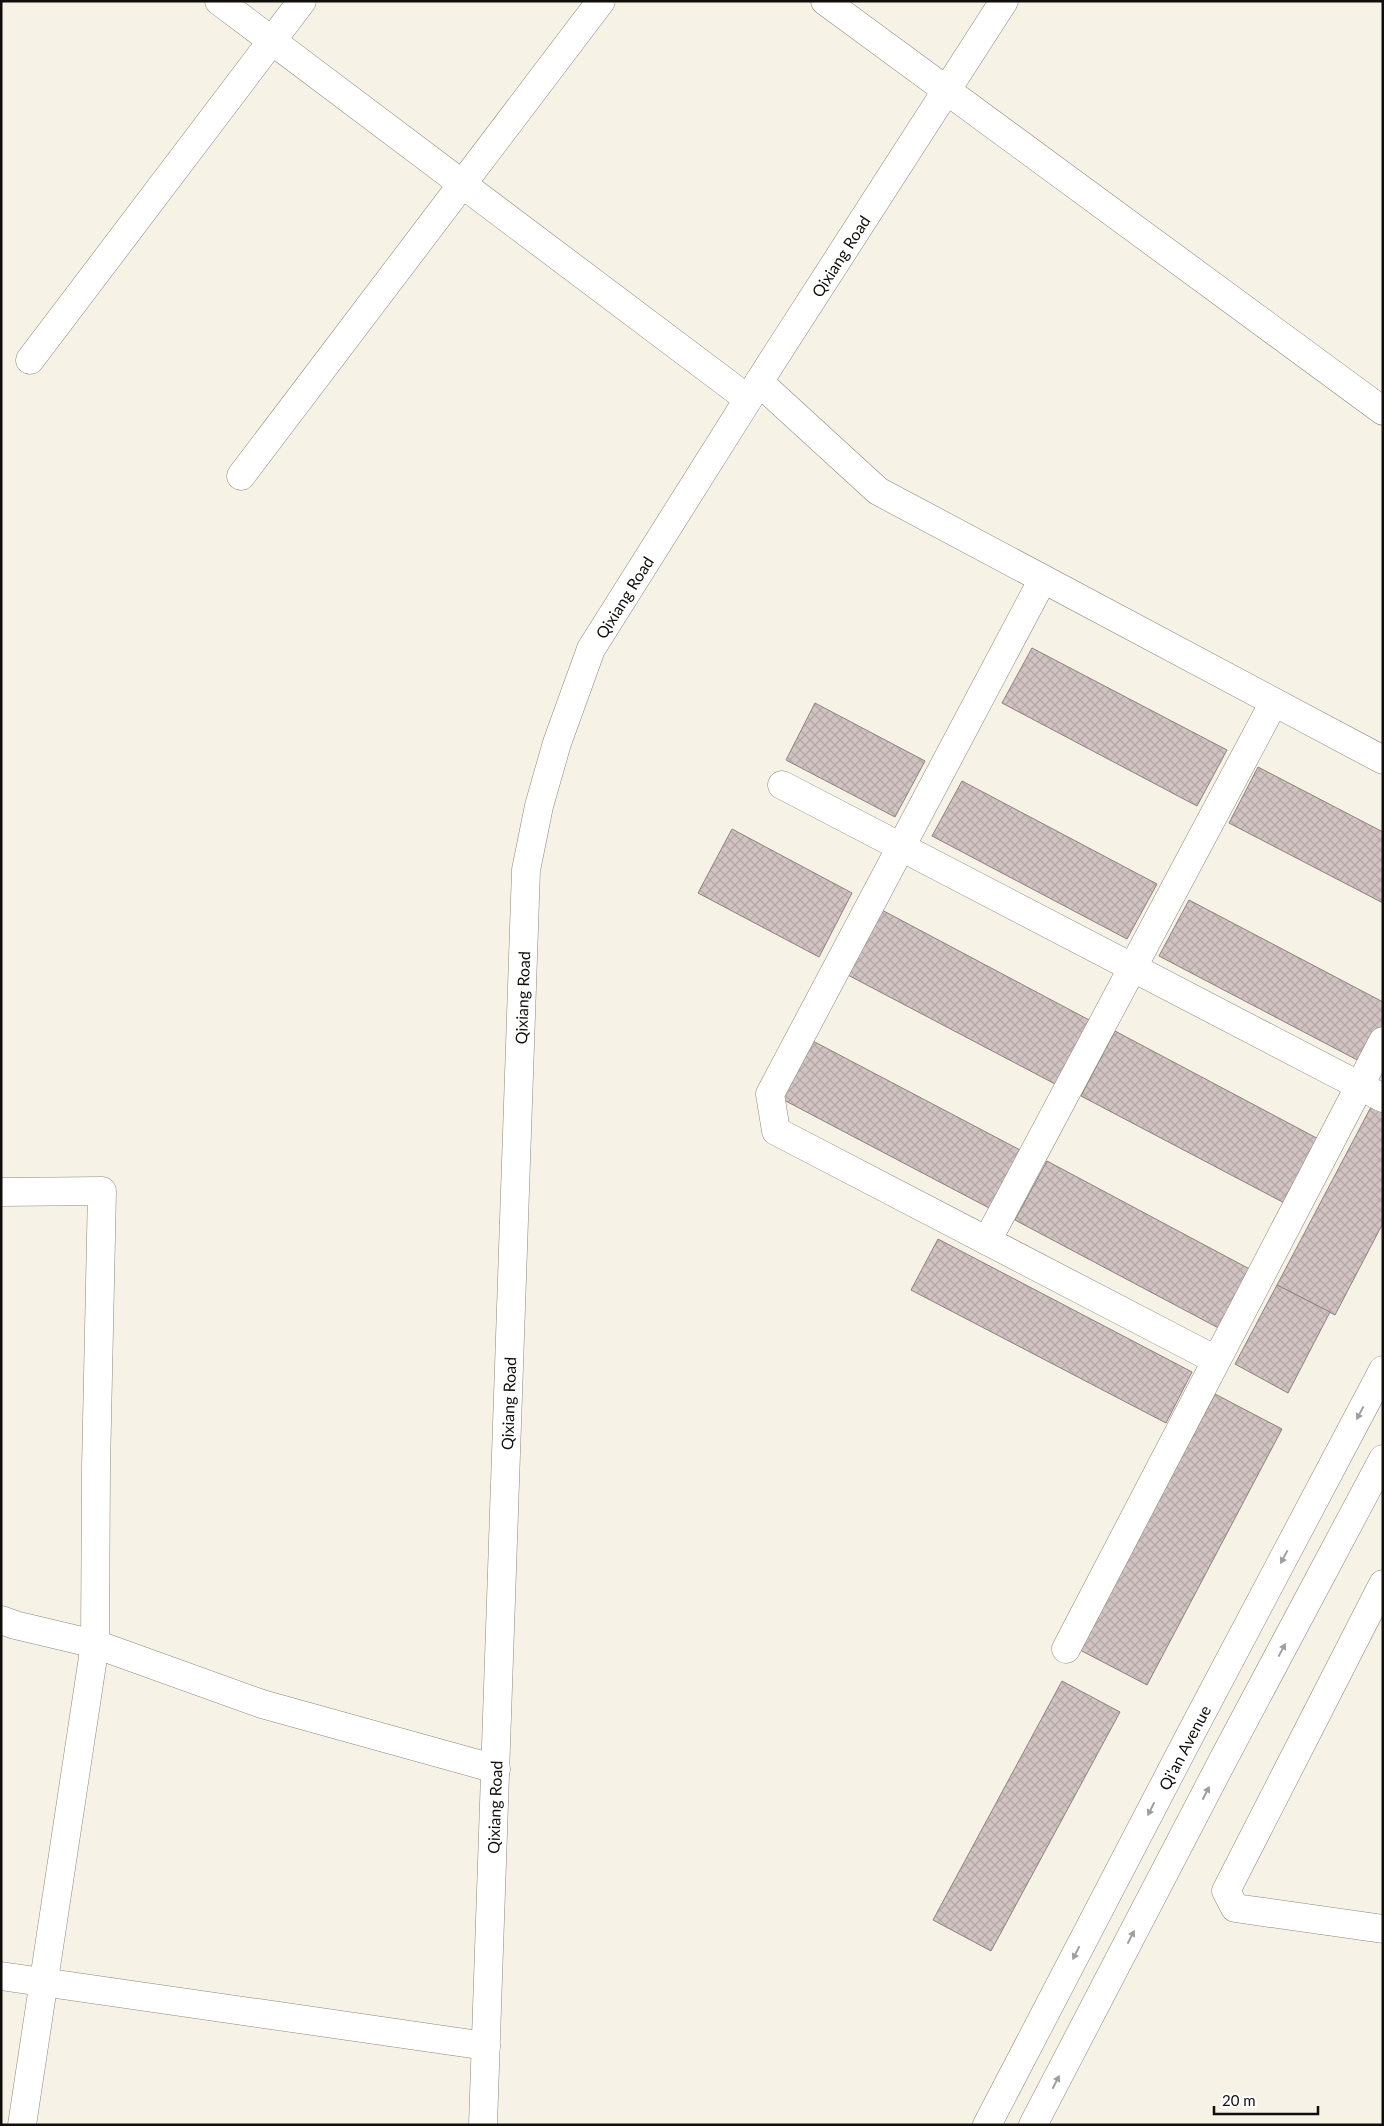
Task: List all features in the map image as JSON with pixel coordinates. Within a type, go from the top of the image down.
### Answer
[{"type":"street","points":[[219,1],[462,184],[753,391],[878,491],[1383,760]]},
{"type":"street","points":[[30,360],[302,1]]},
{"type":"street","points":[[241,476],[601,1]]},
{"type":"street","points":[[825,1],[1383,411]]},
{"type":"street","name":"Qixiang Road","points":[[483,2125],[526,870],[539,806],[557,742],[591,649],[753,391],[1004,1]]},
{"type":"street","points":[[1043,579],[770,1094],[776,1131],[1216,1360]]},
{"type":"street","points":[[987,1241],[1274,702]]},
{"type":"street","points":[[782,785],[1371,1092]]},
{"type":"street","points":[[1066,1649],[1216,1360],[1371,1092],[1383,1042]]},
{"type":"street","points":[[1,1192],[102,1190],[96,1468],[95,1644],[22,2125]]},
{"type":"street","name":"Qi'an Avenue","points":[[987,2125],[1383,1370]]},
{"type":"street","points":[[1033,2125],[1219,1767],[1383,1459]]},
{"type":"street","points":[[1383,1584],[1226,1891],[1235,1908],[1383,1929]]},
{"type":"street","points":[[1,1620],[95,1644],[262,1704],[496,1769]]},
{"type":"street","points":[[1,1976],[486,2046]]},
{"type":"building","points":[[1032,648],[1227,750],[1197,806],[1002,703]]},
{"type":"building","points":[[815,703],[925,761],[895,817],[786,760]]},
{"type":"building","points":[[1258,767],[1383,832],[1383,903],[1229,823]]},
{"type":"building","points":[[962,781],[1157,884],[1127,939],[932,836]]},
{"type":"building","points":[[732,829],[852,893],[819,957],[698,893]]},
{"type":"building","points":[[1189,900],[1383,1002],[1383,1025],[1363,1063],[1159,956]]},
{"type":"building","points":[[880,909],[1091,1021],[1057,1085],[846,974]]},
{"type":"building","points":[[1115,1031],[1326,1143],[1292,1207],[1081,1096]]},
{"type":"building","points":[[811,1040],[1022,1151],[991,1209],[780,1098]]},
{"type":"building","points":[[1371,1107],[1383,1113],[1383,1223],[1335,1315],[1277,1285]]},
{"type":"building","points":[[1047,1161],[1257,1273],[1226,1332],[1015,1220]]},
{"type":"building","points":[[938,1239],[1192,1372],[1166,1423],[911,1290]]},
{"type":"building","points":[[1277,1285],[1330,1312],[1288,1393],[1235,1364]]},
{"type":"building","points":[[1215,1394],[1282,1429],[1147,1685],[1080,1650]]},
{"type":"building","points":[[1062,1681],[1120,1712],[991,1951],[933,1920]]}]
